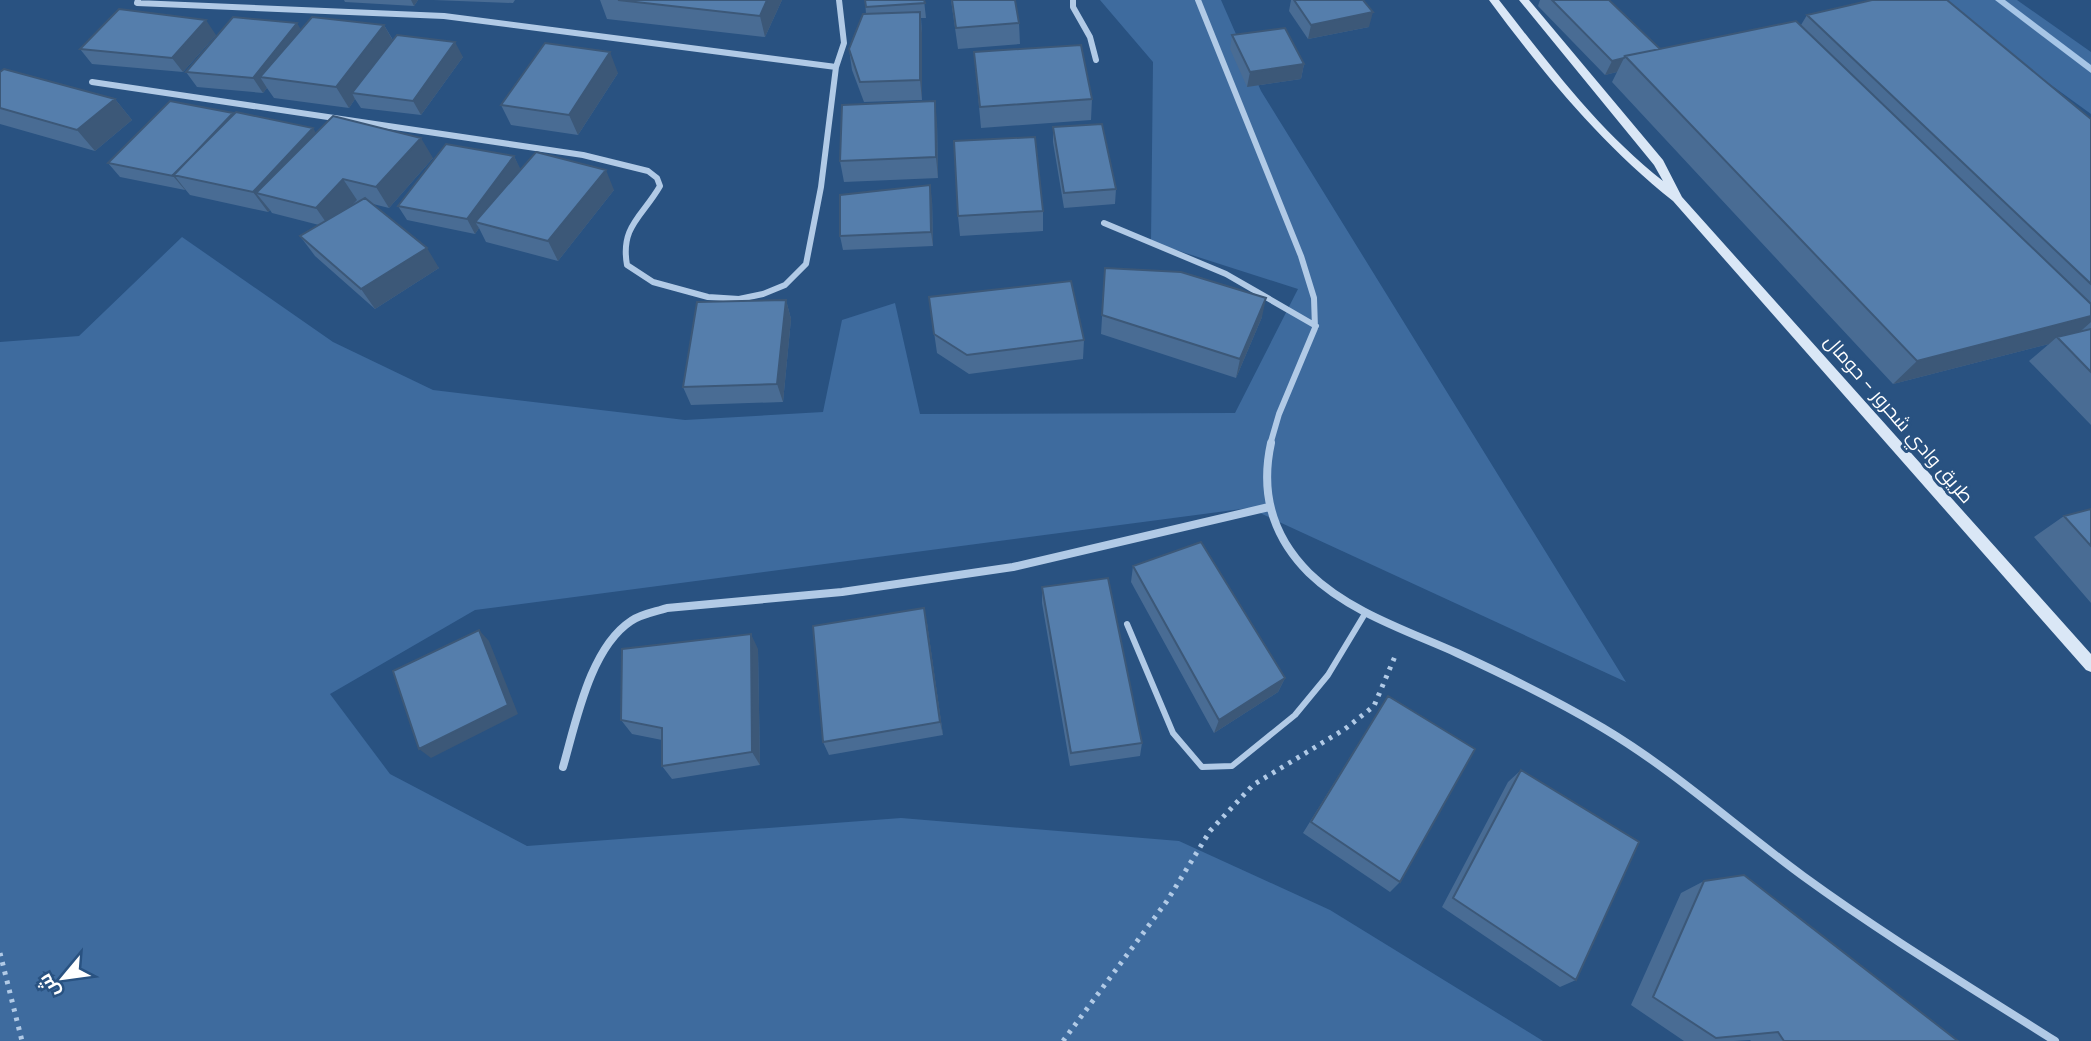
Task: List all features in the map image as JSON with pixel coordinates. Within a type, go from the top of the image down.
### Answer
[{"type":"main road","name":"طريق وادي شحرور - حومال","points":[[1494,0],[1632,163],[1677,198],[2091,665]]},
{"type":"main road","name":"طريق وادي شحرور - حومال","points":[[1524,0],[1658,163],[1677,198]]},
{"type":"main road","points":[[1527,41],[1554,37]]},
{"type":"street","points":[[138,0],[137,3],[444,16],[836,67]]},
{"type":"street","points":[[92,82],[495,140],[583,155],[648,172],[657,178],[660,186],[654,199],[626,232],[622,248],[627,265],[653,282],[708,297],[739,299],[764,294],[785,285],[806,264],[821,187],[836,67],[844,43],[839,0]]},
{"type":"street","points":[[1073,0],[1073,6],[1090,37],[1096,60]]},
{"type":"street","points":[[1198,0],[1297,247],[1316,306],[1316,326],[1274,426],[1267,479],[1269,507],[1275,526],[1297,560],[1335,594],[1366,612],[1571,708],[1641,752],[1794,869],[1878,929],[2055,1041]]},
{"type":"street","points":[[1104,223],[1226,274],[1316,326]]},
{"type":"street","points":[[563,767],[600,659],[621,630],[630,622],[649,614],[667,608],[855,590],[1013,567],[1269,507]]},
{"type":"lane","points":[[1128,624],[1173,733],[1202,767],[1232,765],[1295,715],[1328,675],[1366,612]]},
{"type":"path","points":[[1063,1041],[1167,901],[1210,831],[1253,785],[1345,729],[1374,706],[1406,629]]},
{"type":"path","points":[[0,953],[22,1041]]},
{"type":"shaded area","points":[[1100,0],[1221,0],[1261,91],[1626,682],[1249,508],[475,610],[330,694],[390,774],[527,846],[901,818],[1179,841],[1330,910],[1543,1041],[0,1041],[0,342],[79,336],[182,237],[333,342],[433,390],[685,420],[823,412],[842,320],[895,303],[920,414],[1235,413],[1298,289],[1151,242],[1153,62]]},
{"type":"shaded area","points":[[1934,0],[2017,0],[2091,52],[2091,114]]},
{"type":"building","points":[[618,0],[767,0],[760,16]]},
{"type":"building","points":[[865,0],[924,0],[925,3],[866,7]]},
{"type":"building","points":[[952,0],[1015,0],[1019,23],[956,28]]},
{"type":"building","points":[[1294,0],[1363,0],[1373,12],[1311,25]]},
{"type":"building","points":[[1552,0],[1609,0],[1660,49],[1612,61]]},
{"type":"building","points":[[1872,0],[1947,0],[2091,119],[2091,284],[1807,15]]},
{"type":"building","points":[[119,9],[206,20],[172,58],[80,49]]},
{"type":"building","points":[[920,12],[920,80],[860,82],[849,49],[863,14]]},
{"type":"building","points":[[233,17],[297,23],[253,78],[186,72]]},
{"type":"building","points":[[312,17],[384,25],[336,87],[260,77]]},
{"type":"building","points":[[1796,21],[2091,304],[2091,316],[1917,361],[1625,56]]},
{"type":"building","points":[[1285,28],[1304,64],[1250,72],[1232,35]]},
{"type":"building","points":[[397,35],[455,42],[413,101],[352,93]]},
{"type":"building","points":[[545,43],[610,52],[569,115],[501,105]]},
{"type":"building","points":[[1081,45],[1092,99],[980,107],[974,52]]},
{"type":"building","points":[[4,69],[115,99],[77,130],[0,108],[0,72]]},
{"type":"building","points":[[170,101],[233,113],[173,176],[108,163]]},
{"type":"building","points":[[935,101],[936,157],[840,161],[842,105]]},
{"type":"building","points":[[236,112],[313,128],[253,192],[173,175]]},
{"type":"building","points":[[333,116],[421,138],[376,187],[343,179],[316,208],[256,193]]},
{"type":"building","points":[[1102,124],[1116,189],[1064,193],[1053,127]]},
{"type":"building","points":[[1035,137],[1043,211],[958,216],[954,141]]},
{"type":"building","points":[[446,144],[514,156],[467,219],[398,206]]},
{"type":"building","points":[[536,152],[606,170],[548,241],[475,222]]},
{"type":"building","points":[[930,185],[931,232],[840,236],[840,195]]},
{"type":"building","points":[[365,198],[427,248],[361,289],[300,236]]},
{"type":"building","points":[[1105,268],[1181,272],[1266,298],[1240,359],[1102,315]]},
{"type":"building","points":[[1071,281],[1084,340],[967,355],[934,334],[929,297]]},
{"type":"building","points":[[786,300],[777,384],[683,387],[697,302]]},
{"type":"building","points":[[2091,329],[2091,372],[2057,337]]},
{"type":"building","points":[[2091,509],[2091,546],[2064,516]]},
{"type":"building","points":[[1201,542],[1285,678],[1219,720],[1133,566]]},
{"type":"building","points":[[1108,578],[1142,743],[1071,753],[1042,587]]},
{"type":"building","points":[[924,608],[940,722],[823,742],[813,626]]},
{"type":"building","points":[[479,630],[508,705],[419,749],[393,671]]},
{"type":"building","points":[[751,634],[752,752],[662,766],[662,728],[621,720],[622,649]]},
{"type":"building","points":[[1388,696],[1475,749],[1400,882],[1311,822]]},
{"type":"building","points":[[1521,770],[1639,842],[1576,980],[1453,898]]},
{"type":"building","points":[[1744,875],[1958,1041],[1784,1041],[1778,1032],[1716,1038],[1653,997],[1704,881]]},
{"type":"waterway","points":[[1999,0],[2091,70]]}]
